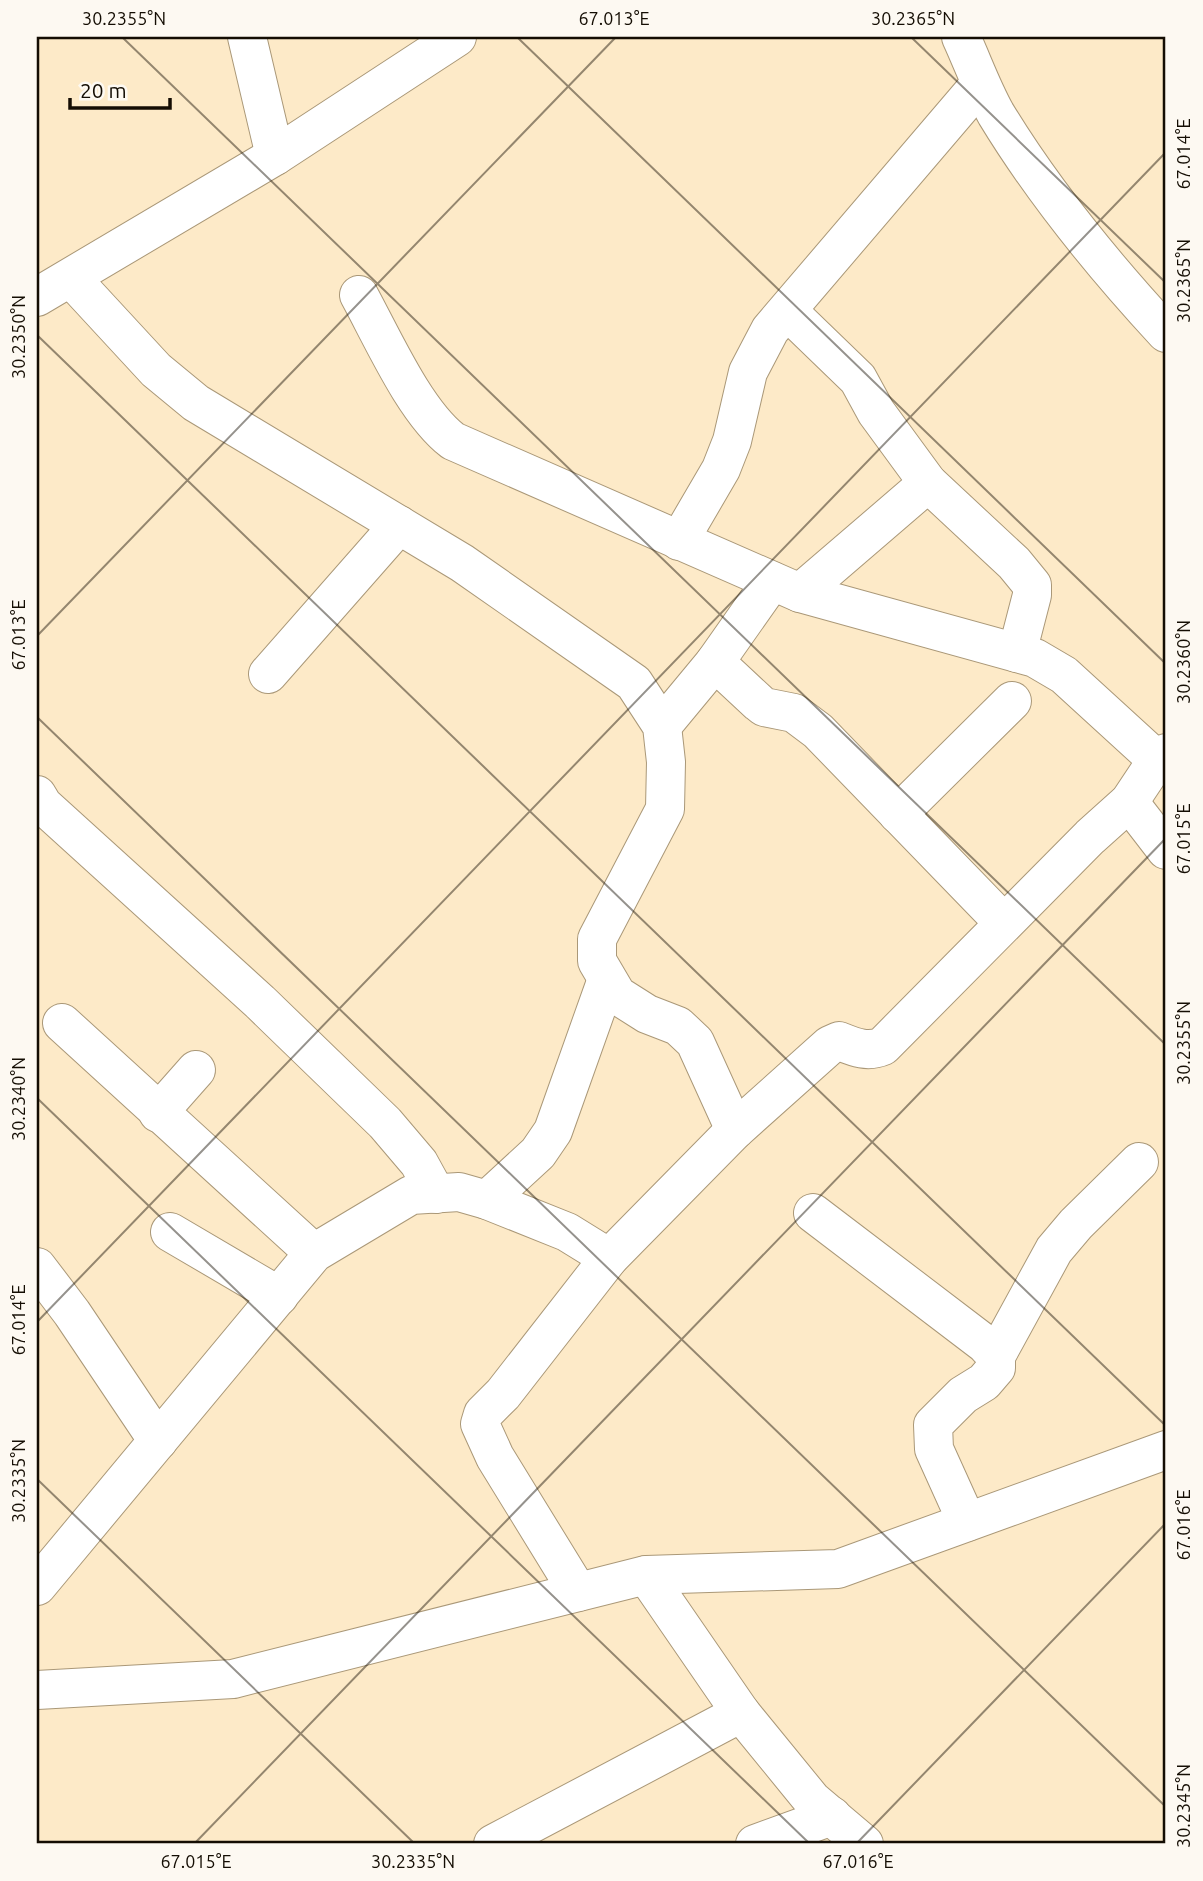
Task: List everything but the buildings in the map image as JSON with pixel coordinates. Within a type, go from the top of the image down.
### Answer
[{"type":"street","points":[[247,37],[275,156]]},
{"type":"street","points":[[37,298],[275,156],[457,37]]},
{"type":"street","points":[[961,37],[976,68],[980,84],[1051,196],[1132,296],[1166,333]]},
{"type":"street","points":[[679,541],[721,469],[732,441],[748,372],[770,330],[980,84]]},
{"type":"street","points":[[71,278],[156,370],[195,403],[463,563],[634,683],[662,726],[667,762],[665,809],[597,939],[597,961],[617,995],[647,1014],[678,1026],[695,1042],[735,1130]]},
{"type":"street","points":[[359,295],[414,394],[437,429],[453,441],[786,587],[1035,658],[1064,675],[1162,757],[1129,802],[1090,837],[883,1046],[873,1050],[857,1048],[839,1041],[830,1045],[735,1130],[609,1258],[503,1394],[482,1414],[480,1424],[495,1457],[578,1592]]},
{"type":"street","points":[[790,309],[798,321],[858,379],[876,412],[928,483],[1014,563],[1032,585],[1032,595],[1017,653]]},
{"type":"street","points":[[662,726],[715,662],[786,587],[928,483]]},
{"type":"street","points":[[268,674],[399,525]]},
{"type":"street","points":[[715,662],[764,707],[794,713],[818,731],[1004,923]]},
{"type":"street","points":[[898,814],[1012,701]]},
{"type":"street","points":[[37,795],[43,805],[260,1002],[385,1123],[419,1163],[436,1194]]},
{"type":"street","points":[[1129,802],[1166,850]]},
{"type":"street","points":[[487,1200],[538,1153],[553,1131],[607,979]]},
{"type":"street","points":[[62,1023],[314,1253]]},
{"type":"street","points":[[158,1113],[196,1070]]},
{"type":"street","points":[[967,1522],[934,1449],[933,1426],[963,1395],[984,1382],[996,1368],[996,1356],[1054,1250],[1139,1162]]},
{"type":"street","points":[[39,1577],[158,1441],[314,1253],[411,1195],[459,1192],[487,1200],[567,1232],[609,1258]]},
{"type":"street","points":[[813,1213],[985,1344],[996,1356]]},
{"type":"street","points":[[170,1232],[279,1296]]},
{"type":"street","points":[[37,1267],[72,1313],[158,1441]]},
{"type":"street","points":[[37,1690],[233,1679],[646,1575],[838,1569],[1166,1450]]},
{"type":"street","points":[[646,1575],[741,1713],[812,1800],[864,1844]]},
{"type":"street","points":[[493,1844],[741,1713]]},
{"type":"street","points":[[755,1844],[832,1816]]}]
